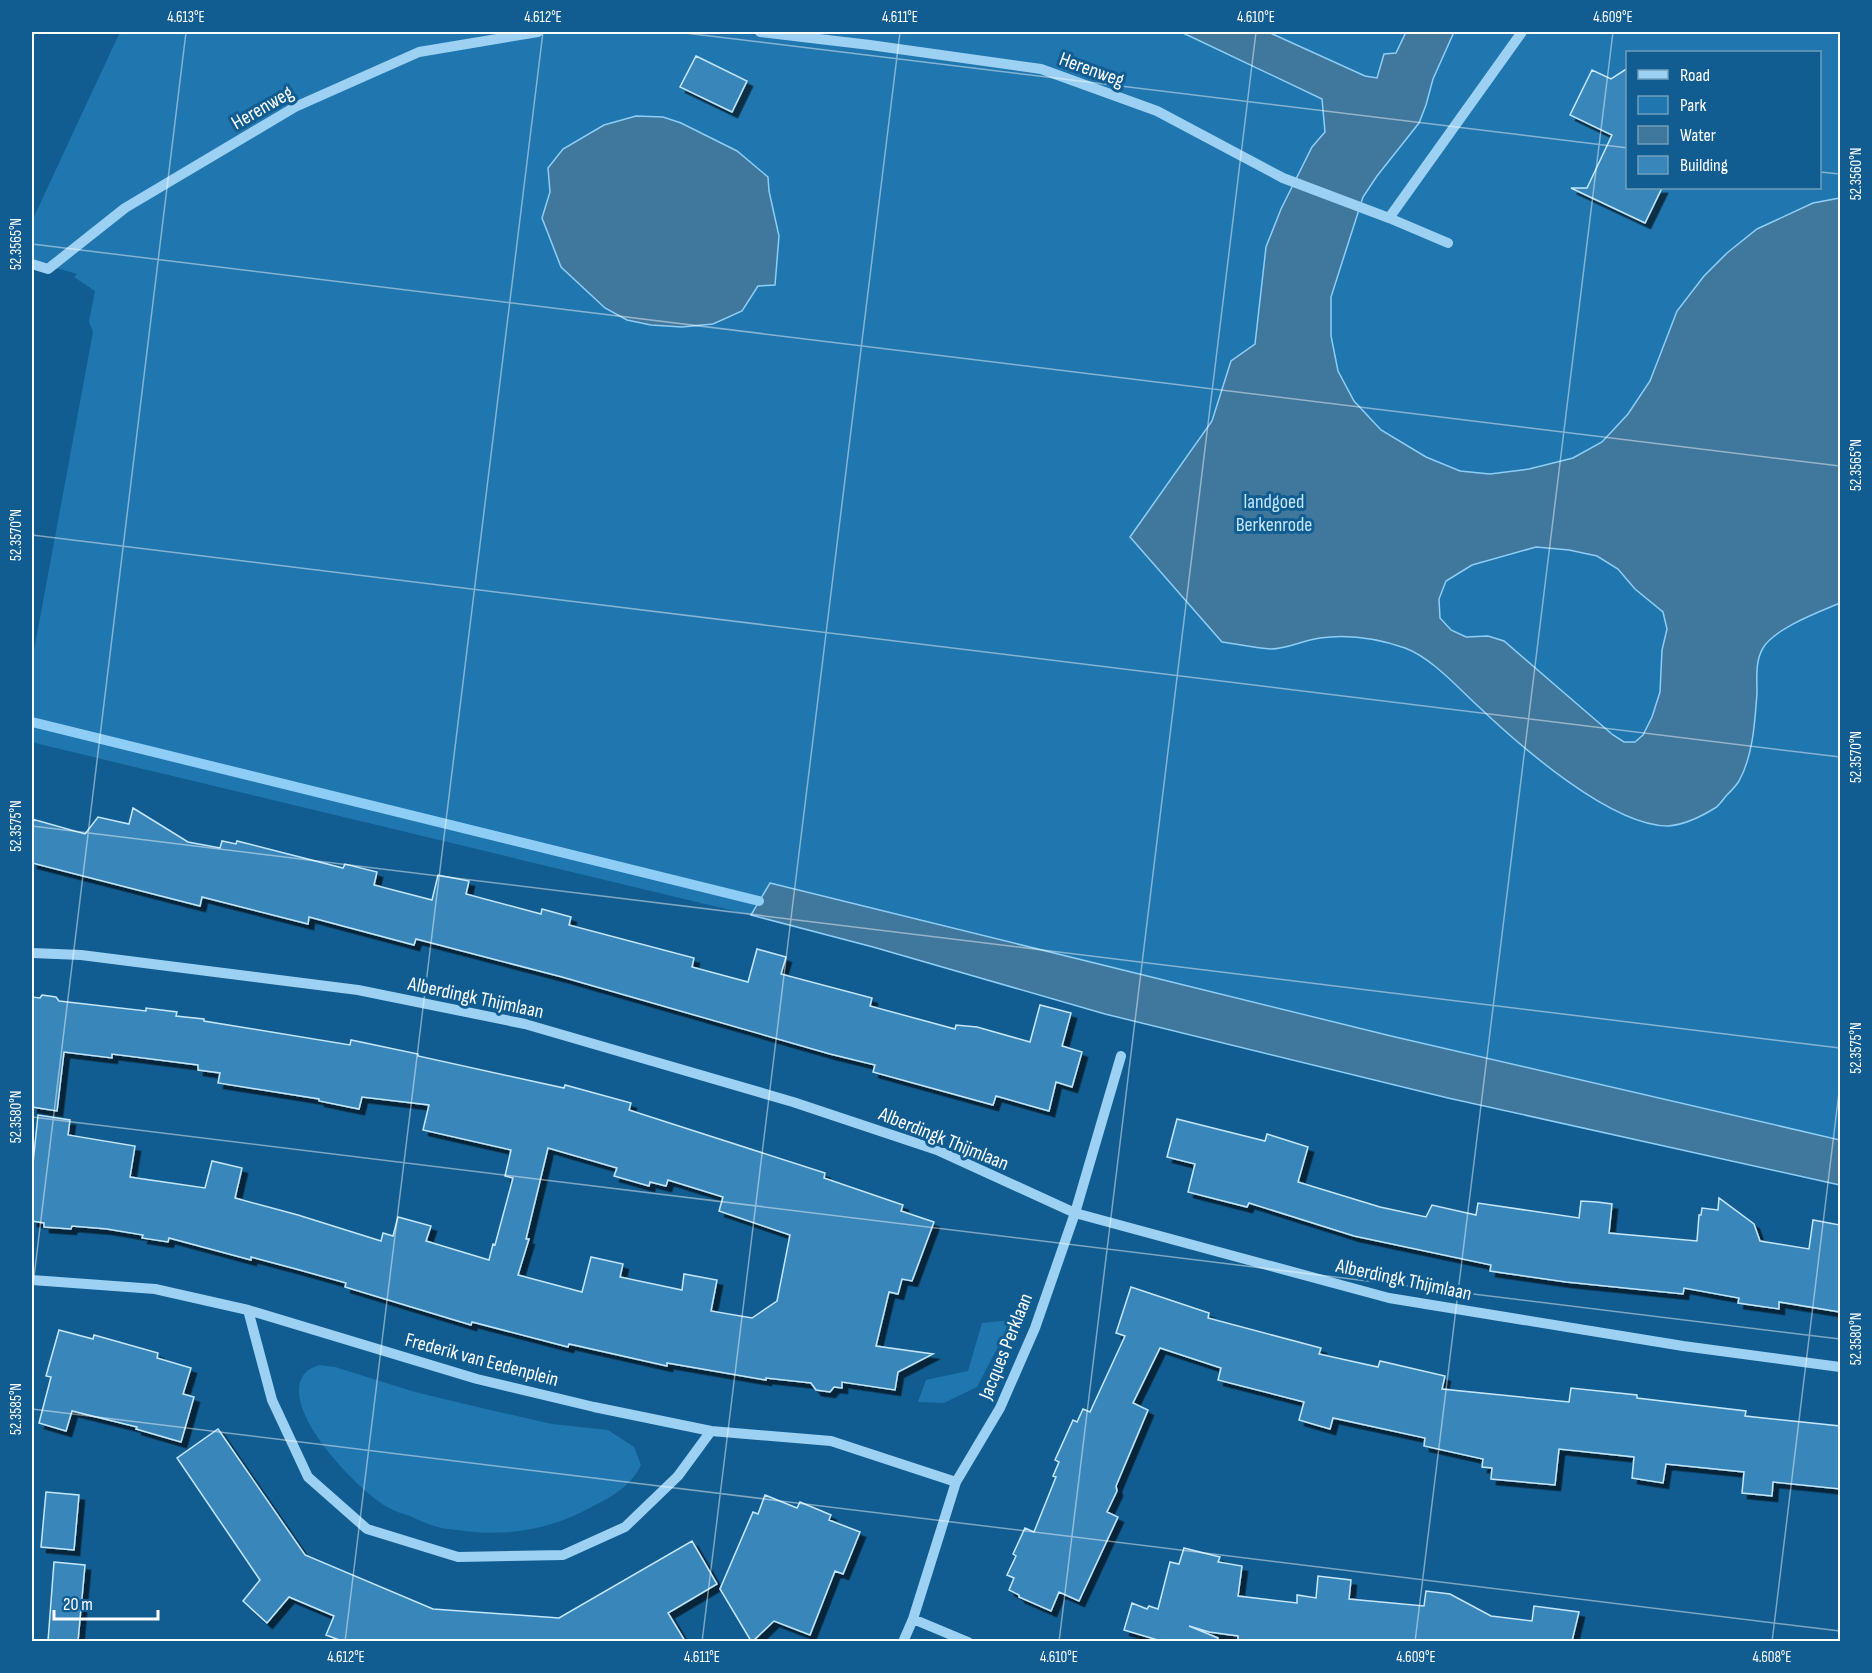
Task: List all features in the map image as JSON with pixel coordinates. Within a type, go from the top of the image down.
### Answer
[{"type":"street","name":"Herenweg","points":[[32,264],[48,269],[126,208],[295,107],[419,52],[538,32]]},
{"type":"street","name":"Herenweg","points":[[760,32],[882,46],[1041,69],[1157,111],[1283,178],[1448,243]]},
{"type":"street","points":[[1389,218],[1522,32]]},
{"type":"street","name":"Alberdingk Thijmlaan","points":[[32,953],[81,955],[358,990],[525,1024],[793,1102],[937,1150],[1075,1213],[1389,1298],[1683,1346],[1840,1366]]},
{"type":"street","name":"Jacques Perklaan","points":[[903,1641],[913,1619],[956,1482],[1000,1408],[1035,1328],[1075,1213],[1121,1056]]},
{"type":"street","name":"Frederik van Eedenplein","points":[[32,1280],[155,1289],[248,1310],[477,1379],[594,1407],[711,1431],[831,1442],[956,1482]]},
{"type":"street","points":[[248,1310],[272,1400],[309,1478],[367,1529],[458,1557],[563,1555],[625,1527],[678,1476],[711,1431]]},
{"type":"street","points":[[913,1619],[968,1641]]},
{"type":"green space","name":"landgoed Berkenrode","points":[[120,32],[1840,32],[1840,1162],[1391,1036],[770,883],[751,915],[35,743],[32,739],[32,661],[93,332],[89,322],[95,291],[74,277],[77,274],[32,261],[32,221]]},
{"type":"green space","points":[[1012,1320],[977,1387],[944,1403],[918,1402],[926,1380],[968,1371],[982,1323]]},
{"type":"green space","points":[[319,1365],[335,1367],[415,1392],[552,1424],[608,1430],[634,1447],[641,1465],[630,1481],[616,1493],[582,1512],[552,1524],[521,1531],[490,1533],[438,1527],[391,1509],[376,1499],[341,1467],[324,1446],[310,1425],[301,1404],[299,1386],[307,1371]]},
{"type":"water","points":[[1181,32],[1268,32],[1365,76],[1377,78],[1384,54],[1396,53],[1406,32],[1454,32],[1433,79],[1419,123],[1363,197],[1331,297],[1331,336],[1338,371],[1354,401],[1381,430],[1426,457],[1460,471],[1490,474],[1529,469],[1573,458],[1602,442],[1628,414],[1650,381],[1677,311],[1704,276],[1727,253],[1757,229],[1813,203],[1840,198],[1840,603],[1787,627],[1763,648],[1758,664],[1754,727],[1744,771],[1736,785],[1718,805],[1704,814],[1686,822],[1668,826],[1645,822],[1620,813],[1594,799],[1518,742],[1435,666],[1405,648],[1385,642],[1352,637],[1314,639],[1271,649],[1222,642],[1130,537],[1212,421],[1231,361],[1255,344],[1266,247],[1281,209],[1312,147],[1325,132],[1322,99]],"holes":[[[1536,547],[1569,550],[1597,556],[1618,569],[1635,589],[1663,612],[1667,629],[1662,650],[1660,692],[1652,717],[1643,735],[1635,742],[1624,742],[1613,735],[1504,641],[1488,636],[1466,637],[1451,630],[1440,618],[1439,599],[1446,581],[1472,565]]]},
{"type":"water","points":[[636,116],[663,117],[681,123],[737,151],[768,177],[779,236],[775,285],[758,286],[742,311],[713,324],[682,327],[651,325],[627,320],[605,308],[561,267],[542,218],[550,192],[548,168],[563,149],[604,125]]},
{"type":"water","points":[[770,883],[1391,1036],[1840,1140],[1840,1185],[1448,1098],[1105,1014],[873,947],[751,915]]},
{"type":"building","points":[[696,56],[747,81],[732,112],[680,87]]},
{"type":"building","points":[[1626,69],[1626,189],[1662,189],[1645,223],[1571,188],[1587,188],[1612,135],[1570,115],[1592,70],[1611,79]]},
{"type":"building","points":[[133,808],[188,842],[220,848],[222,841],[236,844],[237,841],[343,868],[345,864],[377,872],[374,885],[432,900],[438,875],[469,881],[466,894],[541,914],[542,909],[571,917],[569,925],[694,958],[692,967],[748,982],[757,949],[786,957],[781,974],[872,998],[870,1006],[955,1029],[956,1025],[977,1027],[1030,1042],[1040,1005],[1071,1013],[1062,1046],[1082,1052],[1072,1087],[1056,1082],[1049,1111],[996,1096],[993,1105],[873,1072],[875,1065],[562,977],[416,939],[414,945],[309,917],[308,924],[202,897],[200,906],[32,863],[32,819],[85,834],[98,817],[129,824]]},
{"type":"building","points":[[42,995],[56,997],[59,1001],[146,1011],[146,1008],[177,1012],[176,1016],[350,1045],[351,1040],[564,1088],[565,1085],[631,1103],[629,1110],[825,1173],[824,1178],[903,1205],[901,1211],[934,1222],[912,1281],[902,1279],[898,1294],[889,1292],[876,1346],[933,1354],[898,1372],[895,1390],[842,1382],[842,1388],[834,1387],[830,1392],[816,1390],[811,1383],[766,1378],[766,1380],[667,1363],[667,1366],[569,1344],[568,1347],[472,1322],[471,1325],[345,1287],[346,1283],[169,1238],[168,1242],[107,1229],[72,1226],[71,1229],[44,1227],[44,1223],[32,1221],[32,1163],[38,1115],[70,1120],[68,1135],[135,1146],[130,1177],[205,1188],[212,1161],[242,1168],[235,1198],[381,1241],[383,1233],[393,1236],[398,1217],[431,1226],[426,1241],[489,1260],[513,1178],[505,1176],[511,1150],[423,1130],[429,1105],[362,1097],[359,1109],[319,1101],[319,1099],[218,1083],[220,1073],[198,1070],[198,1065],[112,1054],[112,1058],[64,1052],[57,1111],[32,1107],[32,997],[40,998]],"holes":[[[548,1148],[617,1168],[614,1176],[649,1186],[650,1182],[666,1186],[668,1180],[723,1197],[719,1211],[790,1235],[777,1301],[752,1318],[711,1311],[717,1280],[684,1274],[682,1290],[620,1277],[623,1264],[591,1257],[582,1292],[518,1275],[529,1239],[526,1239]]]},
{"type":"building","points":[[1177,1119],[1265,1141],[1267,1134],[1308,1147],[1298,1182],[1380,1207],[1426,1217],[1432,1205],[1476,1215],[1478,1203],[1579,1218],[1581,1201],[1597,1202],[1612,1204],[1609,1233],[1697,1241],[1699,1215],[1701,1215],[1702,1208],[1718,1210],[1719,1198],[1754,1224],[1760,1241],[1809,1249],[1813,1220],[1840,1225],[1840,1312],[1779,1302],[1779,1309],[1738,1303],[1739,1298],[1684,1288],[1683,1294],[1566,1282],[1490,1271],[1491,1265],[1354,1236],[1249,1203],[1247,1207],[1188,1192],[1195,1164],[1167,1157]]},
{"type":"building","points":[[1131,1287],[1209,1313],[1208,1318],[1321,1348],[1319,1354],[1378,1367],[1380,1361],[1445,1376],[1442,1389],[1569,1402],[1571,1388],[1746,1411],[1745,1416],[1840,1426],[1840,1489],[1773,1482],[1772,1496],[1742,1493],[1744,1472],[1666,1464],[1663,1483],[1632,1478],[1634,1457],[1559,1449],[1555,1485],[1491,1479],[1492,1468],[1482,1467],[1483,1459],[1424,1446],[1425,1438],[1333,1418],[1330,1429],[1299,1420],[1304,1402],[1218,1380],[1221,1368],[1160,1348],[1133,1403],[1148,1410],[1107,1512],[1118,1517],[1079,1601],[1059,1592],[1051,1611],[1009,1590],[1014,1578],[1007,1575],[1016,1556],[1013,1554],[1025,1528],[1034,1532],[1056,1477],[1053,1476],[1059,1462],[1055,1460],[1073,1420],[1077,1422],[1083,1409],[1090,1412],[1125,1336],[1116,1333]]},
{"type":"building","points":[[59,1330],[93,1339],[94,1335],[158,1353],[157,1358],[191,1368],[183,1394],[194,1397],[181,1442],[136,1429],[137,1427],[72,1411],[66,1431],[39,1423],[51,1377],[46,1376]]},
{"type":"building","points":[[218,1429],[305,1555],[433,1609],[559,1618],[692,1541],[717,1584],[668,1613],[685,1641],[342,1641],[326,1635],[334,1616],[289,1597],[267,1623],[243,1601],[260,1580],[177,1458]]},
{"type":"building","points":[[46,1492],[79,1495],[74,1550],[41,1547]]},
{"type":"building","points":[[765,1495],[797,1508],[800,1502],[831,1515],[829,1520],[860,1532],[843,1574],[835,1571],[810,1635],[774,1621],[751,1641],[720,1589],[753,1512],[758,1514]]},
{"type":"building","points":[[1184,1548],[1220,1557],[1218,1562],[1242,1566],[1238,1596],[1297,1603],[1297,1595],[1316,1598],[1318,1576],[1351,1580],[1349,1599],[1424,1606],[1426,1591],[1450,1594],[1491,1616],[1532,1621],[1534,1606],[1579,1612],[1572,1641],[1238,1641],[1238,1636],[1209,1632],[1189,1626],[1218,1638],[1217,1641],[1161,1641],[1124,1630],[1132,1603],[1147,1609],[1149,1606],[1158,1609],[1170,1562],[1179,1564]]},
{"type":"building","points":[[54,1562],[85,1565],[78,1641],[48,1641]]},
{"type":"waterway","points":[[32,722],[759,901]]}]
